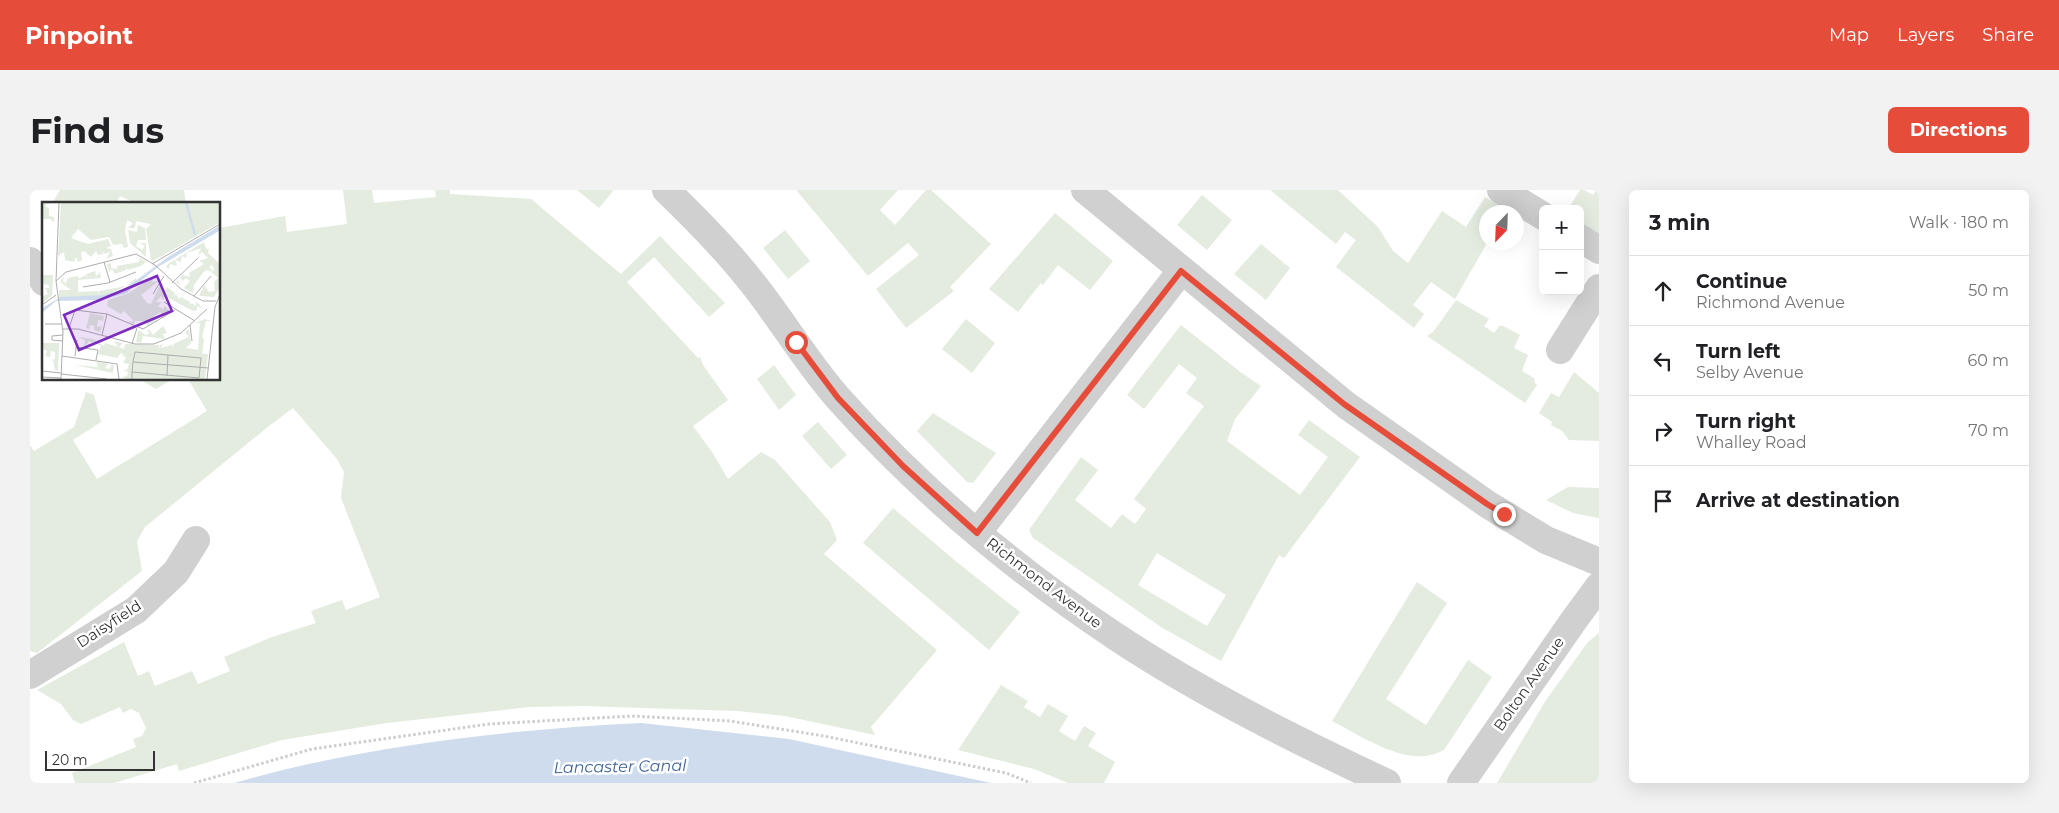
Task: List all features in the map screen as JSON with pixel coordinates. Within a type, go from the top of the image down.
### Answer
[{"type":"street","name":"Richmond Avenue","points":[[666,190],[696,219],[750,280],[838,398],[903,466],[977,533],[1065,601],[1117,637],[1258,718],[1387,783]]},
{"type":"street","points":[[1085,190],[1344,404],[1487,504],[1546,540],[1599,562]]},
{"type":"street","points":[[1501,190],[1539,214]]},
{"type":"street","points":[[1584,241],[1599,250]]},
{"type":"street","points":[[30,261],[42,279]]},
{"type":"street","points":[[977,533],[1181,271]]},
{"type":"street","points":[[1560,350],[1599,288]]},
{"type":"street","name":"Daisyfield","points":[[30,675],[136,610],[176,572],[196,540]]},
{"type":"street","name":"Bolton Avenue","points":[[1461,783],[1599,586]]},
{"type":"path","points":[[194,783],[312,749],[489,724],[632,716],[730,721],[824,736],[1006,773],[1031,783]]},
{"type":"shaded area","points":[[60,190],[184,190],[186,202],[133,202],[120,196],[117,202],[53,202]]},
{"type":"shaded area","points":[[343,190],[372,190],[374,203],[436,197],[435,190],[450,190],[450,194],[531,199],[621,274],[660,236],[725,303],[709,317],[654,257],[627,282],[698,358],[700,357],[703,365],[728,400],[693,426],[712,452],[728,479],[761,452],[775,460],[830,522],[837,540],[824,554],[937,650],[871,727],[875,735],[785,716],[737,711],[583,706],[529,707],[387,723],[282,740],[179,771],[177,764],[114,783],[75,783],[72,773],[136,747],[133,739],[142,736],[146,728],[139,713],[131,709],[123,713],[120,707],[81,724],[73,720],[61,704],[37,690],[124,642],[138,676],[149,671],[155,686],[192,671],[198,684],[230,671],[224,657],[272,637],[316,623],[311,611],[342,600],[346,610],[380,597],[341,498],[344,472],[337,459],[293,408],[145,527],[137,541],[142,571],[37,653],[30,651],[30,445],[34,451],[74,427],[86,392],[94,395],[101,422],[73,440],[97,479],[207,411],[189,380],[220,380],[220,228],[285,216],[287,232],[347,224]]},
{"type":"shaded area","points":[[577,190],[613,190],[613,191],[599,208]]},
{"type":"shaded area","points":[[798,190],[898,190],[880,210],[895,225],[926,190],[931,190],[991,244],[950,287],[954,291],[906,328],[876,289],[919,255],[908,243],[868,276]]},
{"type":"shaded area","points":[[1270,190],[1338,190],[1378,227],[1393,251],[1408,263],[1442,211],[1466,227],[1479,206],[1479,250],[1483,250],[1455,299],[1431,282],[1413,305],[1424,314],[1414,328],[1336,267],[1356,240],[1345,232],[1336,244]]},
{"type":"shaded area","points":[[1580,190],[1593,195],[1596,190],[1599,190],[1599,237],[1584,228],[1584,205],[1571,205]]},
{"type":"shaded area","points":[[1202,195],[1232,220],[1207,250],[1177,225]]},
{"type":"shaded area","points":[[1485,197],[1499,205],[1480,205]]},
{"type":"shaded area","points":[[1055,213],[1113,261],[1090,290],[1058,265],[1043,285],[1041,283],[1018,312],[989,289]]},
{"type":"shaded area","points":[[785,230],[810,261],[788,279],[763,248]]},
{"type":"shaded area","points":[[1261,244],[1290,268],[1266,300],[1234,274]]},
{"type":"shaded area","points":[[1456,300],[1489,319],[1484,326],[1494,333],[1499,326],[1503,326],[1520,335],[1514,348],[1528,355],[1522,371],[1534,378],[1537,385],[1525,403],[1427,336],[1433,332]]},
{"type":"shaded area","points":[[966,319],[995,343],[972,373],[942,349]]},
{"type":"shaded area","points":[[1181,325],[1261,386],[1235,419],[1227,441],[1300,495],[1328,457],[1298,435],[1309,420],[1360,457],[1284,558],[1279,555],[1221,661],[1161,627],[1033,538],[1029,530],[1081,457],[1098,470],[1075,500],[1111,528],[1122,514],[1135,524],[1146,509],[1134,499],[1204,406],[1186,393],[1197,378],[1179,364],[1144,409],[1127,395]],"holes":[[[1157,553],[1226,595],[1207,626],[1138,585]]]},
{"type":"shaded area","points":[[774,365],[796,395],[779,410],[757,379]]},
{"type":"shaded area","points":[[1574,372],[1599,393],[1599,441],[1569,440],[1562,431],[1551,425],[1552,422],[1539,413],[1551,393],[1559,397]]},
{"type":"shaded area","points":[[141,380],[171,380],[156,389]]},
{"type":"shaded area","points":[[933,413],[996,453],[973,483],[967,482],[917,431]]},
{"type":"shaded area","points":[[818,422],[847,455],[831,469],[802,436]]},
{"type":"shaded area","points":[[1568,487],[1599,488],[1599,518],[1573,513],[1546,500]]},
{"type":"shaded area","points":[[893,508],[1020,612],[989,650],[863,543]]},
{"type":"shaded area","points":[[1417,582],[1447,603],[1386,699],[1426,725],[1468,660],[1492,677],[1444,750],[1430,755],[1416,756],[1387,749],[1332,721]]},
{"type":"shaded area","points":[[1599,633],[1599,783],[1497,783],[1546,700],[1588,642]]},
{"type":"shaded area","points":[[1001,685],[1028,701],[1024,707],[1040,717],[1048,704],[1068,716],[1059,731],[1075,741],[1084,726],[1096,733],[1088,746],[1115,762],[1104,783],[1068,783],[1034,769],[958,750]]},
{"type":"water","name":"Lancaster Canal","points":[[641,723],[789,739],[991,783],[234,783],[334,759],[436,741],[538,730]]},
{"type":"route","points":[[796,342],[838,398],[903,466],[977,533],[1181,271],[1344,404],[1504,514]]}]
